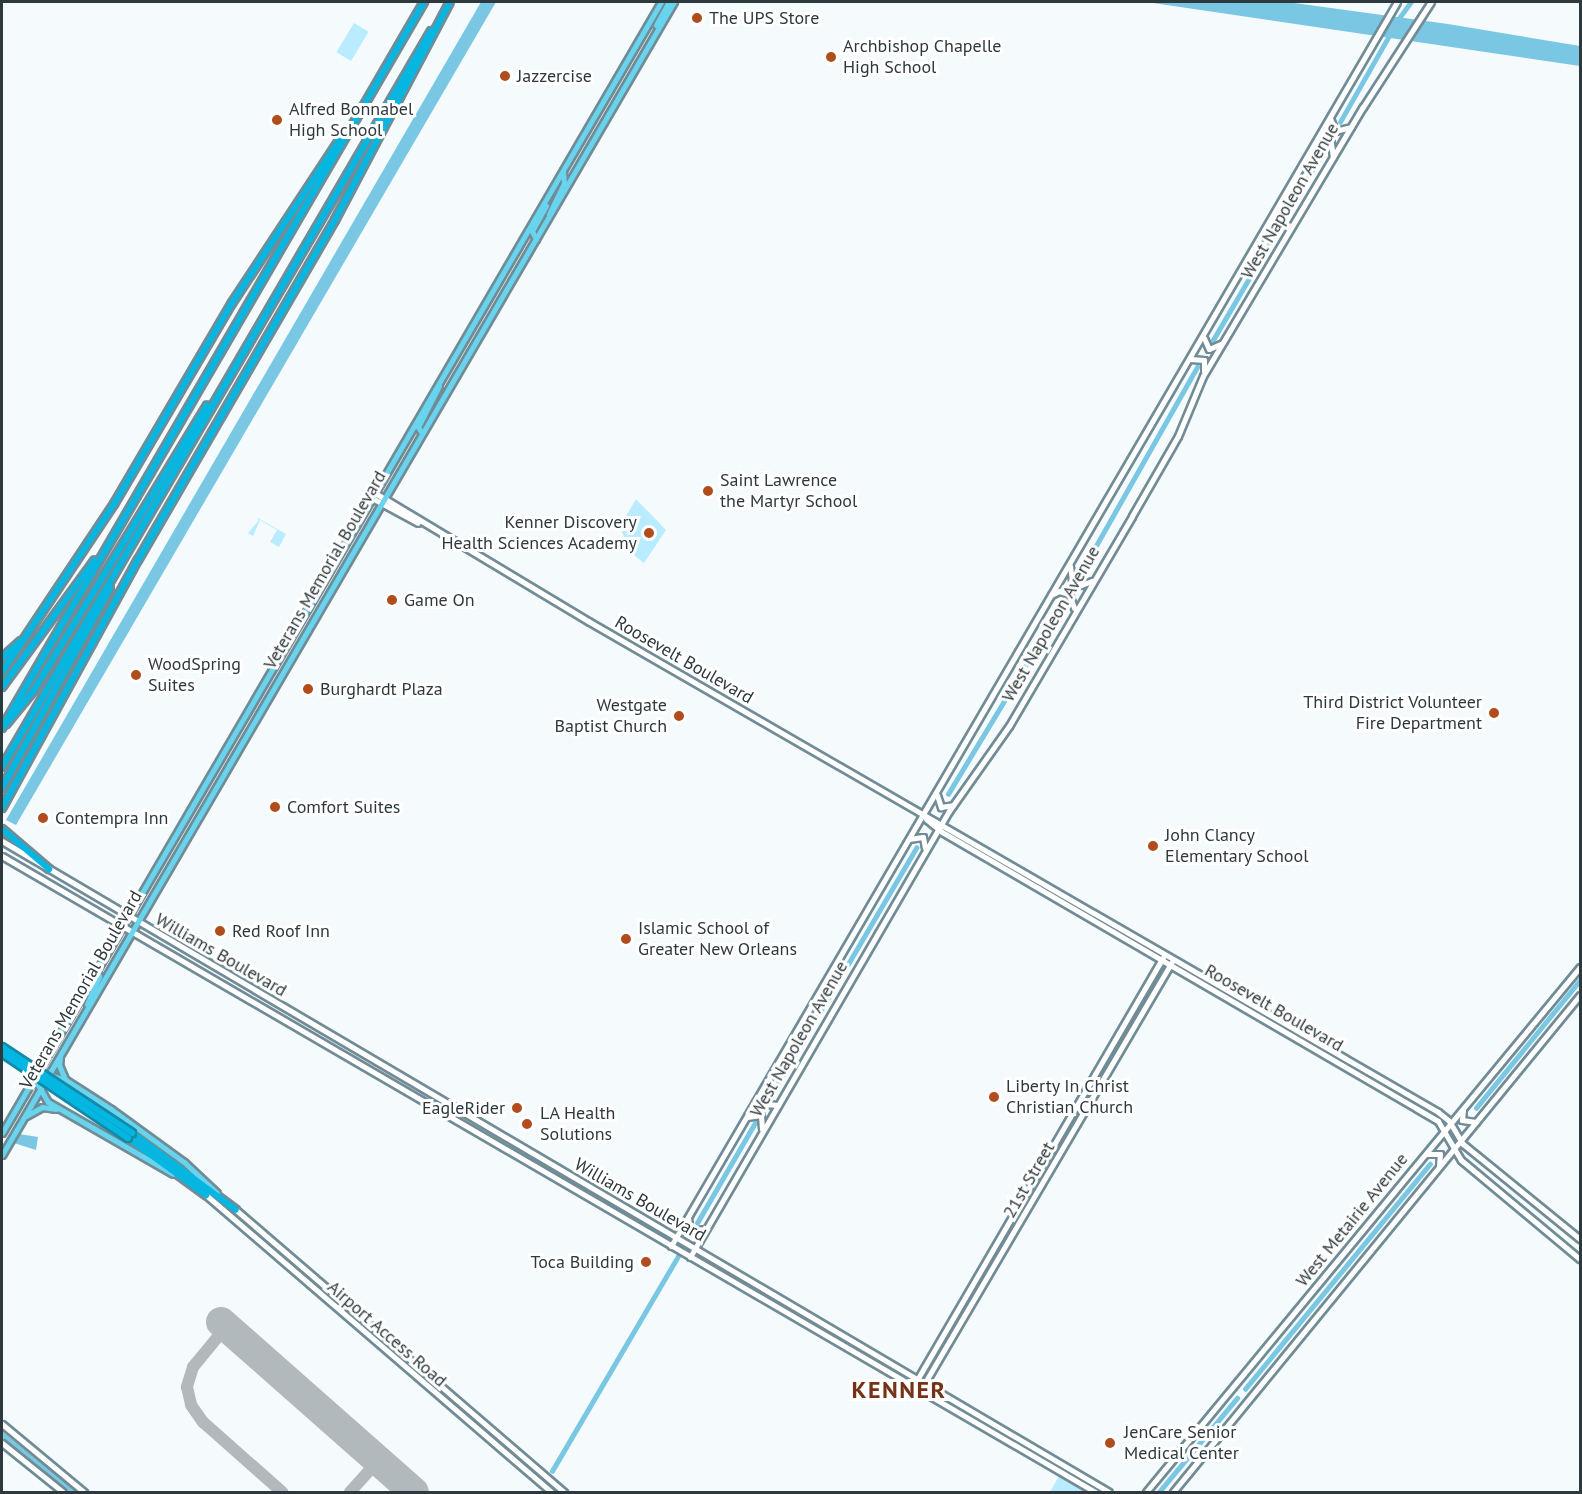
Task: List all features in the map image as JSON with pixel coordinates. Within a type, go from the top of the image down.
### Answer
[{"type":"highway","points":[[2,728],[423,2]]},
{"type":"highway","points":[[2,766],[449,2]]},
{"type":"highway","points":[[2,808],[334,220],[449,2]]},
{"type":"highway","points":[[2,672],[114,504],[232,303],[357,115]]},
{"type":"highway","points":[[2,728],[34,690],[88,597],[271,304]]},
{"type":"highway","points":[[2,687],[120,525]]},
{"type":"highway","points":[[2,788],[57,693],[127,552]]},
{"type":"highway","points":[[2,658],[29,634]]},
{"type":"highway","points":[[2,830],[49,869]]},
{"type":"highway","points":[[2,1047],[236,1210]]},
{"type":"highway","points":[[2,1053],[130,1136],[206,1195]]},
{"type":"main road","name":"Veterans Memorial Boulevard","points":[[2,1133],[661,2]]},
{"type":"main road","points":[[648,46],[669,2]]},
{"type":"main road","name":"Veterans Memorial Boulevard","points":[[2,1155],[5,1145],[133,932],[674,2]]},
{"type":"main road","name":"West Napoleon Avenue","points":[[671,1246],[1397,2]]},
{"type":"main road","name":"West Napoleon Avenue","points":[[690,1257],[942,823],[1010,726],[1178,436],[1203,376],[1399,48],[1431,2]]},
{"type":"main road","points":[[600,107],[604,111],[604,122]]},
{"type":"main road","points":[[1330,116],[1335,131],[1351,127]]},
{"type":"main road","points":[[1316,142],[1330,143],[1333,158]]},
{"type":"main road","points":[[548,219],[564,183],[563,171]]},
{"type":"main road","points":[[536,239],[532,231],[551,191]]},
{"type":"main road","points":[[489,319],[510,277],[507,266]]},
{"type":"main road","points":[[1205,334],[1204,344],[1209,349],[1223,343]]},
{"type":"main road","points":[[1190,359],[1203,360],[1203,376]]},
{"type":"main road","points":[[422,434],[418,427],[438,392],[438,384]]},
{"type":"main road","name":"Roosevelt Boulevard","points":[[373,496],[923,816],[942,823],[1438,1112],[1451,1123],[1461,1142],[1581,1239]]},
{"type":"main road","points":[[362,516],[371,521]]},
{"type":"main road","points":[[336,582],[332,573],[353,531]]},
{"type":"main road","points":[[1071,561],[1068,576],[1072,581],[1081,585],[1092,581]]},
{"type":"main road","points":[[284,671],[307,624],[324,596],[320,587]]},
{"type":"main road","points":[[1051,595],[1065,592],[1073,598],[1072,616]]},
{"type":"main road","points":[[303,615],[307,624]]},
{"type":"main road","points":[[272,692],[267,685],[280,661],[279,656]]},
{"type":"main road","points":[[199,816],[235,748],[231,741]]},
{"type":"main road","points":[[939,787],[938,805],[953,805]]},
{"type":"main road","name":"Roosevelt Boulevard","points":[[923,816],[938,830],[1438,1121],[1446,1130]]},
{"type":"main road","points":[[909,839],[923,837],[926,843],[923,855]]},
{"type":"main road","name":"Williams Boulevard","points":[[2,841],[137,924],[1109,1492]]},
{"type":"main road","points":[[172,843],[176,856]]},
{"type":"main road","name":"Williams Boulevard","points":[[2,856],[1095,1492]]},
{"type":"main road","name":"21st Street","points":[[917,1380],[1165,953]]},
{"type":"main road","name":"21st Street","points":[[926,1385],[1174,958]]},
{"type":"main road","name":"West Metairie Avenue","points":[[1146,1492],[1581,967]]},
{"type":"main road","points":[[85,1012],[99,977],[97,971]]},
{"type":"main road","name":"West Metairie Avenue","points":[[1173,1492],[1581,995]]},
{"type":"main road","points":[[338,1051],[375,1063]]},
{"type":"main road","points":[[62,1052],[59,1065],[66,1080]]},
{"type":"main road","points":[[206,1195],[59,1109],[39,1090],[35,1076],[48,1074],[66,1080],[166,1148],[236,1210]]},
{"type":"main road","points":[[764,1087],[765,1104],[778,1105]]},
{"type":"main road","points":[[424,1102],[452,1109]]},
{"type":"main road","points":[[22,1119],[42,1107],[59,1109]]},
{"type":"main road","points":[[1463,1109],[1462,1120],[1476,1122]]},
{"type":"main road","points":[[746,1118],[761,1115],[761,1134]]},
{"type":"main road","points":[[1446,1130],[1454,1150],[1499,1193],[1581,1259]]},
{"type":"main road","points":[[1424,1156],[1433,1151],[1440,1154],[1437,1170]]},
{"type":"main road","points":[[540,1169],[564,1173]]},
{"type":"main road","points":[[560,1180],[581,1183]]},
{"type":"main road","name":"Airport Access Road","points":[[206,1195],[551,1492]]},
{"type":"main road","name":"Airport Access Road","points":[[236,1210],[564,1492]]},
{"type":"main road","points":[[688,1214],[690,1231],[696,1233],[707,1228]]},
{"type":"main road","points":[[802,1321],[817,1322]]},
{"type":"main road","points":[[900,1379],[926,1385]]},
{"type":"main road","points":[[2,1424],[84,1492]]},
{"type":"main road","points":[[2,1443],[63,1492]]},
{"type":"main road","points":[[1013,1444],[1028,1445]]},
{"type":"main road","points":[[1025,1452],[1047,1456]]},
{"type":"shaded area","points":[[481,2],[496,2],[16,825],[6,820]]},
{"type":"shaded area","points":[[1146,2],[1287,2],[1448,24],[1580,46],[1580,66]]},
{"type":"shaded area","points":[[354,23],[369,32],[351,61],[336,52]]},
{"type":"shaded area","points":[[636,499],[666,530],[644,563],[630,552],[622,532],[622,523]]},
{"type":"shaded area","points":[[256,517],[286,534],[279,547],[270,542],[277,530],[260,520],[253,536],[248,533],[259,520]]},
{"type":"shaded area","points":[[19,1134],[38,1137],[36,1150],[14,1143]]},
{"type":"shaded area","points":[[1059,1476],[1076,1486],[1087,1492],[1050,1492]]},
{"type":"waterway","points":[[1397,21],[1411,2]]},
{"type":"waterway","points":[[1340,122],[1390,34]]},
{"type":"waterway","points":[[1213,340],[1324,150]]},
{"type":"waterway","points":[[1080,574],[1197,367]]},
{"type":"waterway","points":[[948,794],[1064,602]]},
{"type":"waterway","points":[[770,1097],[916,848]]},
{"type":"waterway","points":[[1476,1108],[1580,980]]},
{"type":"waterway","points":[[697,1223],[755,1123]]},
{"type":"waterway","points":[[1245,1389],[1430,1164]]},
{"type":"waterway","points":[[552,1471],[678,1256]]},
{"type":"waterway","points":[[1159,1492],[1237,1398]]},
{"type":"waterway","points":[[2,1434],[74,1492]]},
{"type":"taxiway","points":[[226,1327],[193,1367],[187,1387],[191,1405],[203,1422],[282,1492]]},
{"type":"taxiway","points":[[350,1492],[378,1461]]},
{"type":"runway","points":[[221,1322],[414,1492]]},
{"type":"place","name":"The UPS Store","points":[[697,18]]},
{"type":"place","name":"Archbishop Chapelle High School","points":[[831,57]]},
{"type":"place","name":"Jazzercise","points":[[505,76]]},
{"type":"place","name":"Alfred Bonnabel High School","points":[[277,120]]},
{"type":"place","name":"Saint Lawrence the Martyr School","points":[[708,491]]},
{"type":"place","name":"Kenner Discovery Health Sciences Academy","points":[[649,533]]},
{"type":"place","name":"Game On","points":[[392,600]]},
{"type":"place","name":"WoodSpring Suites","points":[[136,675]]},
{"type":"place","name":"Burghardt Plaza","points":[[308,689]]},
{"type":"place","name":"Third District Volunteer Fire Department","points":[[1494,713]]},
{"type":"place","name":"Westgate Baptist Church","points":[[679,716]]},
{"type":"place","name":"Comfort Suites","points":[[275,807]]},
{"type":"place","name":"Contempra Inn","points":[[43,818]]},
{"type":"place","name":"John Clancy Elementary School","points":[[1153,846]]},
{"type":"place","name":"Red Roof Inn","points":[[220,931]]},
{"type":"place","name":"Islamic School of Greater New Orleans","points":[[626,939]]},
{"type":"place","name":"Liberty In Christ Christian Church","points":[[994,1097]]},
{"type":"place","name":"EagleRider","points":[[517,1108]]},
{"type":"place","name":"LA Health Solutions","points":[[527,1124]]},
{"type":"place","name":"Toca Building","points":[[646,1262]]},
{"type":"place","name":"JenCare Senior Medical Center","points":[[1110,1443]]},
{"type":"district","name":"KENNER","points":[[899,1390]]}]
